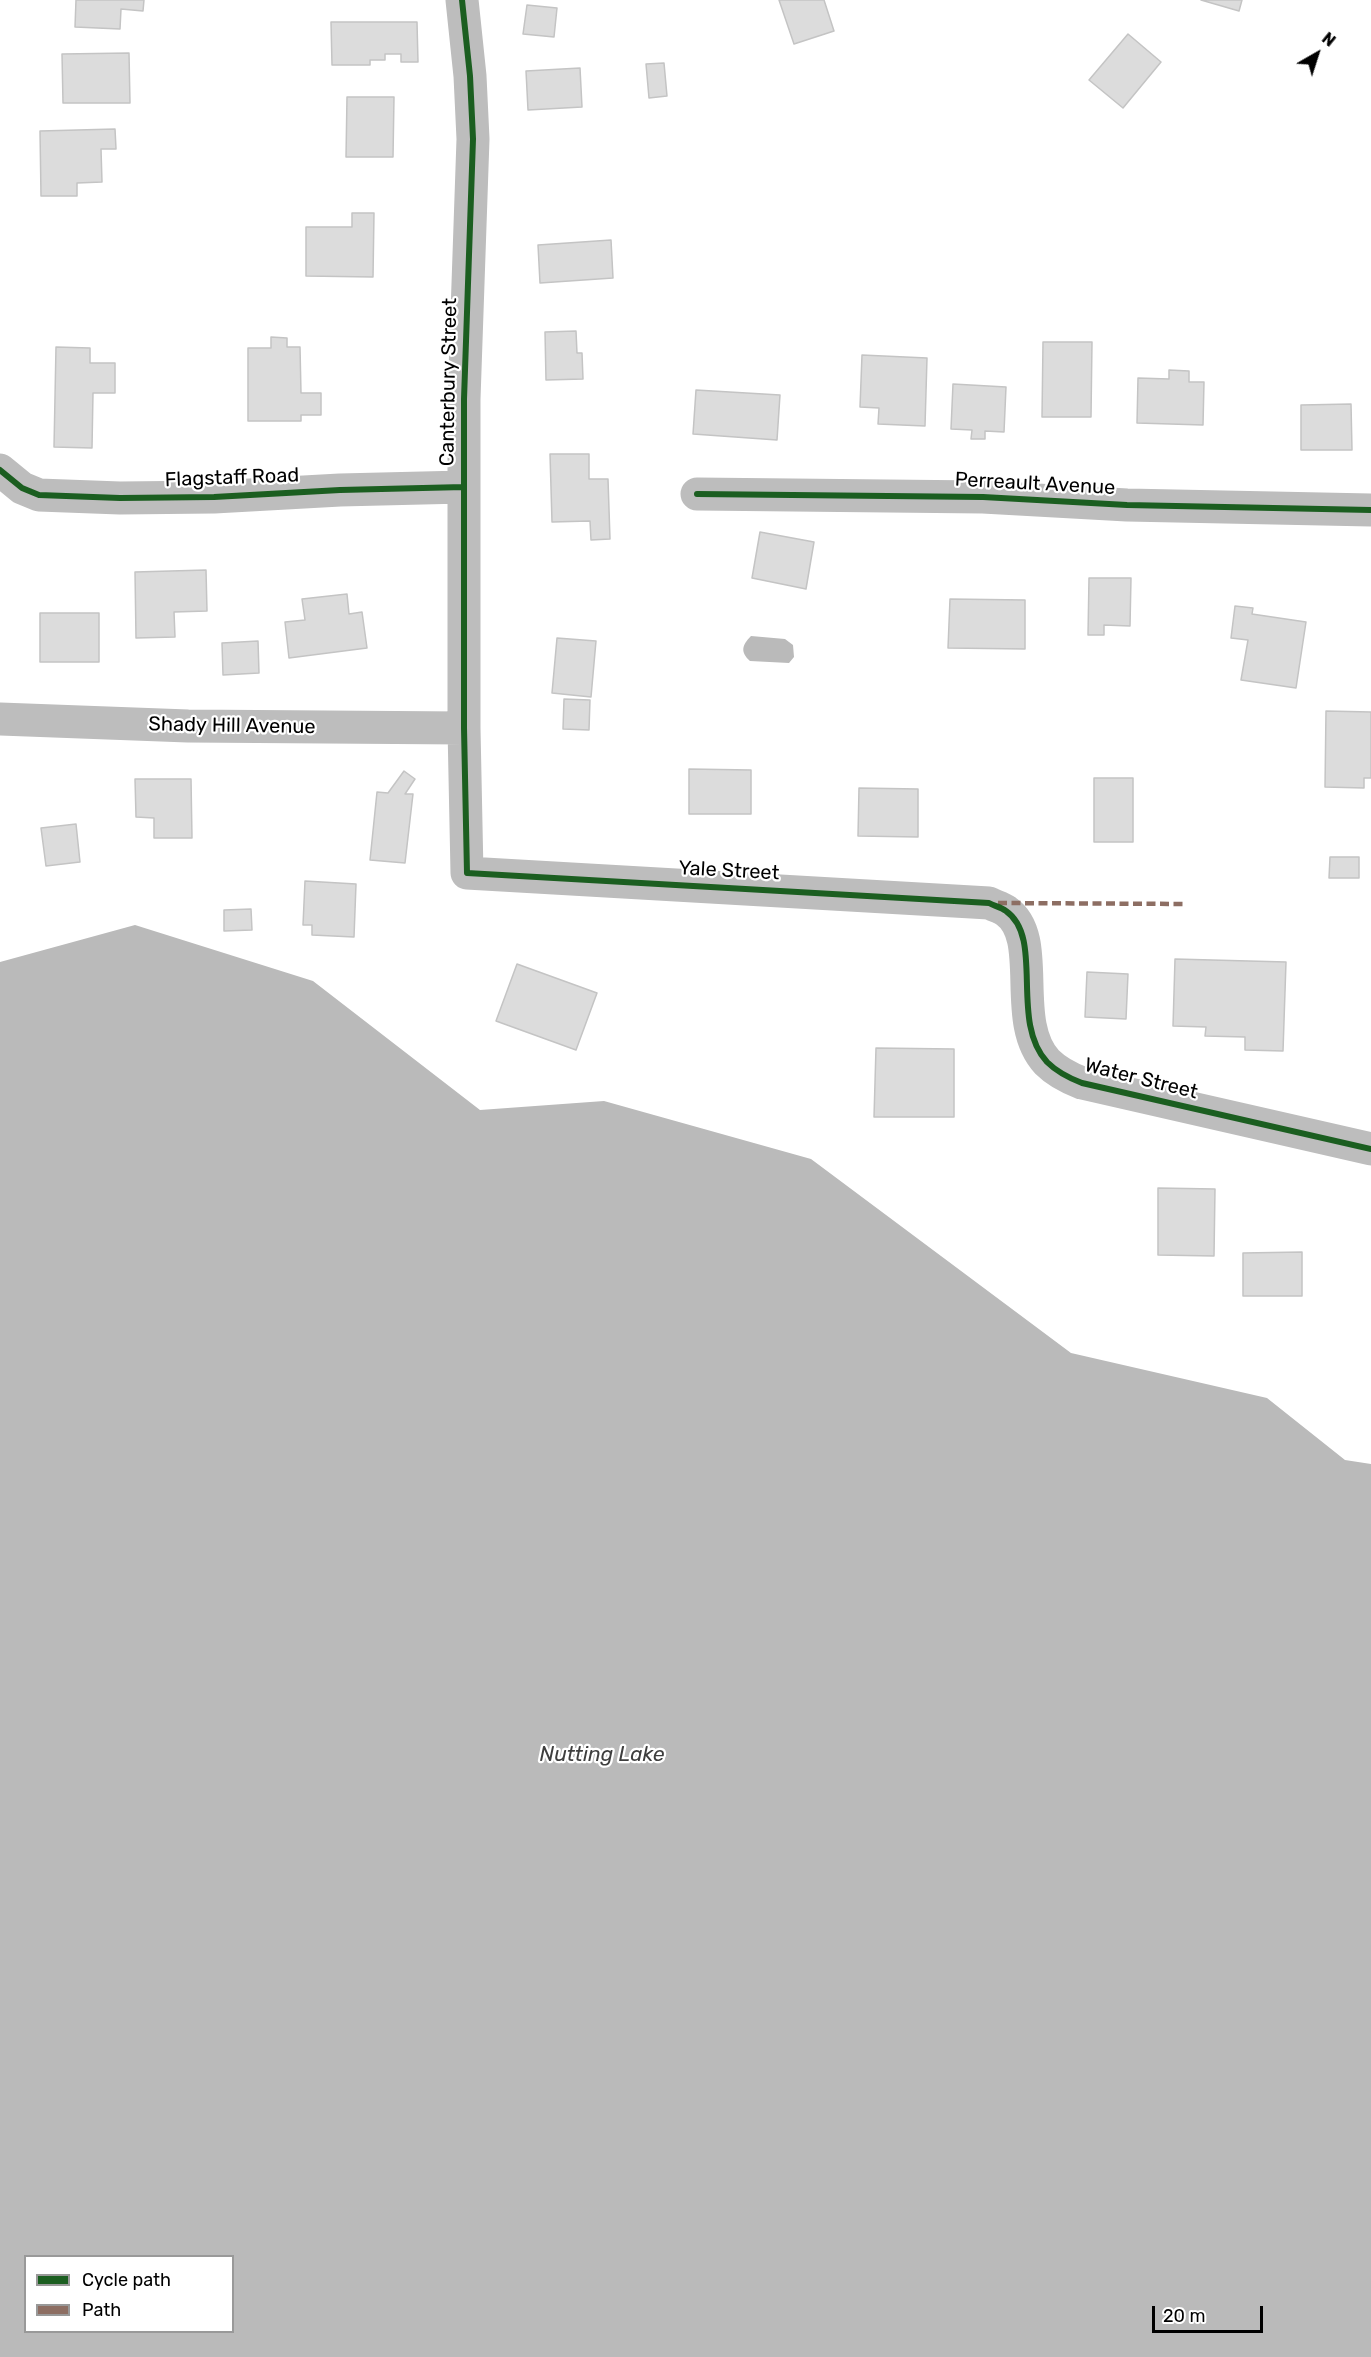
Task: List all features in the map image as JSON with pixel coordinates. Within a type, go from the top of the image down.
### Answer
[{"type":"street","name":"Canterbury Street","points":[[462,0],[470,76],[473,139],[464,399],[464,728],[467,873]]},
{"type":"street","name":"Flagstaff Road","points":[[3,474],[22,488],[39,495],[120,498],[464,486]]},
{"type":"street","name":"Perreault Avenue","points":[[697,494],[983,497],[1126,505],[1371,510]]},
{"type":"street","name":"Shady Hill Avenue","points":[[0,719],[188,726],[464,728]]},
{"type":"street","name":"Yale Street","points":[[467,873],[989,903]]},
{"type":"street","name":"Water Street","points":[[989,903],[1006,911],[1017,923],[1024,938],[1027,1015],[1034,1042],[1047,1061],[1064,1075],[1082,1083],[1371,1149]]},
{"type":"water","points":[[751,636],[785,639],[793,645],[794,657],[789,663],[750,661],[743,648]]},
{"type":"water","name":"Nutting Lake","points":[[135,925],[313,981],[480,1110],[604,1101],[811,1159],[1071,1353],[1267,1398],[1345,1460],[1371,1464],[1371,2357],[0,2357],[0,962]]},
{"type":"building","points":[[76,0],[144,0],[143,11],[121,9],[120,29],[75,27]]},
{"type":"building","points":[[779,0],[824,0],[834,31],[794,44]]},
{"type":"building","points":[[1201,0],[1242,0],[1239,11]]},
{"type":"building","points":[[527,5],[557,8],[554,37],[523,34]]},
{"type":"building","points":[[331,22],[417,22],[418,62],[401,62],[401,54],[385,54],[385,60],[370,60],[370,65],[332,65]]},
{"type":"building","points":[[1128,34],[1161,62],[1123,108],[1089,80]]},
{"type":"building","points":[[129,53],[130,103],[63,103],[62,54]]},
{"type":"building","points":[[664,63],[667,96],[649,98],[646,64]]},
{"type":"building","points":[[580,68],[582,107],[528,110],[526,71]]},
{"type":"building","points":[[347,97],[394,97],[393,157],[346,157]]},
{"type":"building","points":[[115,129],[116,149],[101,149],[102,182],[77,183],[77,196],[41,196],[40,131]]},
{"type":"building","points":[[352,213],[374,213],[373,277],[306,276],[306,227],[352,227]]},
{"type":"building","points":[[611,240],[613,278],[540,283],[538,245]]},
{"type":"building","points":[[576,331],[577,353],[582,353],[583,379],[546,380],[545,332]]},
{"type":"building","points":[[271,337],[287,338],[287,347],[300,347],[301,393],[321,393],[321,415],[301,415],[301,421],[248,421],[248,348],[271,348]]},
{"type":"building","points":[[1043,342],[1092,342],[1091,417],[1042,417]]},
{"type":"building","points":[[56,347],[90,348],[90,363],[115,363],[115,393],[93,393],[92,448],[54,447]]},
{"type":"building","points":[[862,355],[927,358],[925,426],[878,424],[879,408],[860,407]]},
{"type":"building","points":[[1169,370],[1189,371],[1189,382],[1204,382],[1203,425],[1137,423],[1138,378],[1169,379]]},
{"type":"building","points":[[953,384],[1006,387],[1004,432],[985,431],[985,439],[971,439],[972,430],[951,429]]},
{"type":"building","points":[[696,390],[780,395],[777,440],[693,434]]},
{"type":"building","points":[[1351,404],[1352,450],[1301,450],[1301,405]]},
{"type":"building","points":[[550,454],[589,454],[589,479],[608,479],[610,539],[591,540],[590,521],[552,522]]},
{"type":"building","points":[[760,532],[814,542],[806,589],[752,578]]},
{"type":"building","points":[[206,570],[207,611],[174,612],[175,637],[136,638],[135,572]]},
{"type":"building","points":[[1089,578],[1131,578],[1130,626],[1104,625],[1104,635],[1088,635]]},
{"type":"building","points":[[347,594],[349,614],[362,612],[367,648],[289,658],[285,622],[305,620],[302,599]]},
{"type":"building","points":[[950,599],[1025,600],[1025,649],[948,648]]},
{"type":"building","points":[[1235,606],[1253,608],[1252,614],[1306,622],[1296,688],[1241,680],[1248,640],[1231,638]]},
{"type":"building","points":[[40,613],[99,613],[99,662],[40,662]]},
{"type":"building","points":[[557,638],[596,641],[591,697],[552,693]]},
{"type":"building","points":[[258,641],[259,673],[223,675],[222,643]]},
{"type":"building","points":[[564,699],[590,700],[589,730],[563,729]]},
{"type":"building","points":[[1326,711],[1371,712],[1371,778],[1364,778],[1364,788],[1325,787]]},
{"type":"building","points":[[689,769],[751,770],[751,814],[689,814]]},
{"type":"building","points":[[404,771],[415,779],[405,794],[413,794],[405,863],[370,860],[377,792],[388,793]]},
{"type":"building","points":[[1094,778],[1133,778],[1133,842],[1094,842]]},
{"type":"building","points":[[135,779],[191,779],[192,838],[154,838],[154,818],[136,817]]},
{"type":"building","points":[[859,788],[918,789],[918,837],[858,836]]},
{"type":"building","points":[[76,824],[80,862],[46,866],[41,828]]},
{"type":"building","points":[[1330,857],[1359,857],[1359,878],[1329,878]]},
{"type":"building","points":[[305,881],[356,884],[354,937],[312,935],[312,925],[303,925]]},
{"type":"building","points":[[251,909],[252,930],[224,931],[224,910]]},
{"type":"building","points":[[1175,959],[1286,962],[1283,1051],[1245,1050],[1245,1037],[1205,1036],[1206,1027],[1173,1026]]},
{"type":"building","points":[[517,964],[597,993],[576,1050],[496,1021]]},
{"type":"building","points":[[1087,972],[1128,974],[1126,1019],[1085,1017]]},
{"type":"building","points":[[876,1048],[954,1049],[954,1117],[874,1117]]},
{"type":"building","points":[[1158,1188],[1215,1189],[1214,1256],[1158,1255]]},
{"type":"building","points":[[1302,1252],[1302,1296],[1243,1296],[1243,1253]]},
{"type":"marked path","points":[[998,903],[1186,904]]},
{"type":"cycle path","points":[[462,0],[470,76],[473,139],[464,399],[464,728],[467,873],[989,903],[1006,911],[1017,924],[1024,940],[1030,1025],[1036,1045],[1047,1062],[1059,1072],[1082,1083],[1371,1149]]},
{"type":"cycle path","points":[[0,470],[22,488],[39,495],[120,498],[214,497],[340,490],[464,487]]},
{"type":"cycle path","points":[[697,494],[983,497],[1127,505],[1371,510]]}]
